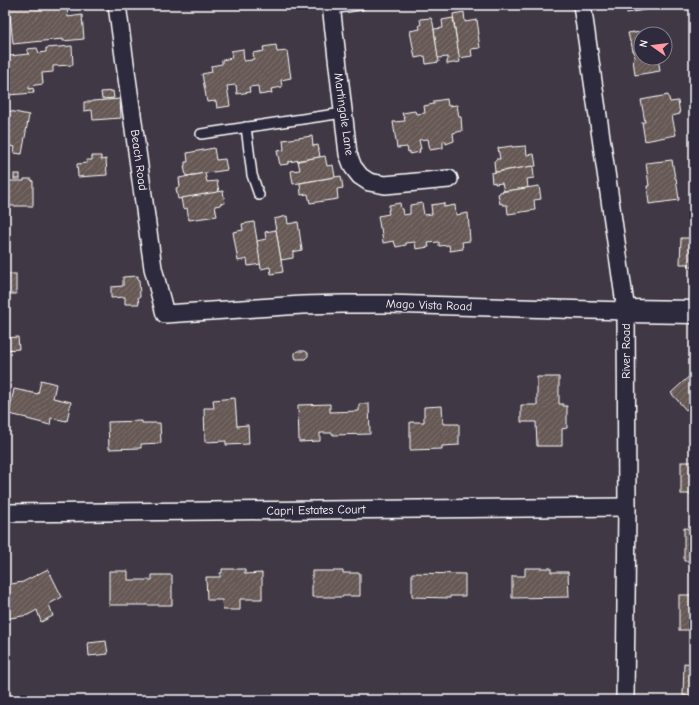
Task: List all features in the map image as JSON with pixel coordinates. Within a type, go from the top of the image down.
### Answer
[{"type":"street","name":"Beach Road","points":[[117,5],[153,268],[165,314]]},
{"type":"street","name":"River Road","points":[[582,5],[626,311],[627,507],[625,700]]},
{"type":"street","name":"Martingale Lane","points":[[331,7],[348,154],[353,167],[360,176],[369,182],[385,186],[449,179]]},
{"type":"street","name":"Mago Vista Road","points":[[165,314],[302,305],[350,304],[694,312]]},
{"type":"street","name":"Capri Estates Court","points":[[5,513],[627,507]]},
{"type":"lane","points":[[331,7],[360,5]]},
{"type":"lane","points":[[201,134],[343,112]]},
{"type":"lane","points":[[246,127],[252,175],[259,195]]},
{"type":"building","points":[[9,5],[67,5],[68,17],[82,15],[84,39],[63,41],[63,39],[13,44]]},
{"type":"building","points":[[626,5],[655,5],[656,8],[627,13]]},
{"type":"building","points":[[464,12],[465,22],[477,20],[480,48],[471,49],[472,56],[459,58],[453,14]]},
{"type":"building","points":[[431,18],[439,62],[426,64],[425,56],[415,58],[410,31],[420,29],[420,19]]},
{"type":"building","points":[[453,18],[460,62],[447,64],[448,57],[438,58],[434,29],[443,28],[442,20]]},
{"type":"building","points":[[633,32],[633,51],[630,42],[628,33]]},
{"type":"building","points":[[276,45],[277,52],[287,51],[291,78],[281,80],[282,87],[271,89],[272,93],[259,95],[258,86],[249,87],[250,92],[237,94],[236,85],[227,86],[230,106],[217,108],[216,101],[207,102],[202,74],[212,72],[211,66],[222,64],[222,60],[232,58],[231,51],[243,49],[244,61],[252,60],[254,59],[253,53],[264,51],[263,47]]},
{"type":"building","points":[[72,46],[73,65],[53,66],[53,72],[42,73],[43,84],[29,86],[29,89],[33,88],[34,93],[8,95],[5,98],[5,55],[29,54],[27,49],[37,48],[39,53],[46,52],[46,48]]},
{"type":"building","points":[[634,66],[659,66],[660,71],[635,75]]},
{"type":"building","points":[[113,91],[114,98],[102,99],[101,92]]},
{"type":"building","points":[[668,95],[670,102],[678,101],[680,114],[672,116],[676,135],[645,141],[642,122],[645,122],[641,100]]},
{"type":"building","points":[[120,99],[121,118],[93,120],[92,110],[84,111],[84,102]]},
{"type":"building","points":[[447,99],[448,106],[457,105],[459,117],[461,117],[462,131],[453,133],[454,141],[446,144],[446,141],[443,141],[443,148],[430,150],[428,139],[419,140],[421,149],[419,149],[420,152],[410,154],[407,147],[397,148],[393,122],[405,121],[402,113],[415,111],[416,114],[425,113],[424,106],[434,104],[434,101]]},
{"type":"building","points":[[5,110],[29,115],[22,154],[14,153],[15,147],[5,145]]},
{"type":"building","points":[[312,136],[313,146],[318,145],[320,157],[288,162],[288,164],[280,165],[277,151],[284,150],[283,140]]},
{"type":"building","points":[[526,146],[527,155],[534,154],[536,166],[495,172],[494,161],[496,161],[496,159],[500,159],[498,148]]},
{"type":"building","points":[[214,148],[216,160],[225,159],[227,170],[186,176],[184,166],[185,162],[188,162],[187,153]]},
{"type":"building","points":[[92,156],[101,156],[101,160],[106,159],[107,175],[78,177],[77,164],[87,163],[87,160],[92,160]]},
{"type":"building","points":[[325,156],[327,166],[333,165],[335,177],[293,184],[291,171],[300,170],[298,161]]},
{"type":"building","points":[[672,160],[679,200],[649,204],[647,186],[649,186],[646,163]]},
{"type":"building","points":[[533,166],[534,178],[527,179],[528,188],[504,191],[502,183],[492,183],[491,173]]},
{"type":"building","points":[[205,173],[207,182],[217,181],[219,192],[178,199],[176,188],[180,187],[179,178]]},
{"type":"building","points":[[14,174],[20,174],[20,179],[14,179]]},
{"type":"building","points":[[341,176],[343,188],[337,189],[338,199],[310,203],[308,194],[301,195],[300,183]]},
{"type":"building","points":[[24,179],[32,179],[33,181],[33,206],[9,206],[9,200],[5,200],[5,183],[9,183],[9,181],[24,181]]},
{"type":"building","points":[[539,186],[541,199],[534,200],[535,210],[508,214],[507,205],[503,205],[502,203],[500,204],[498,194],[500,192]]},
{"type":"building","points":[[223,191],[225,203],[215,206],[217,216],[189,220],[187,208],[183,209],[181,198]]},
{"type":"building","points":[[400,203],[403,215],[410,214],[410,205],[422,203],[424,215],[432,214],[431,205],[444,203],[444,207],[455,205],[456,215],[468,213],[470,241],[462,242],[463,249],[450,251],[449,245],[439,246],[439,242],[428,243],[429,247],[416,249],[415,242],[406,243],[406,245],[396,247],[394,241],[383,243],[378,216],[389,214],[389,205]]},
{"type":"building","points":[[287,216],[288,224],[298,222],[302,250],[293,252],[293,258],[281,260],[274,219]]},
{"type":"building","points":[[254,222],[261,264],[248,266],[247,259],[238,261],[233,232],[243,230],[242,224]]},
{"type":"building","points":[[276,230],[283,272],[271,274],[270,267],[261,269],[257,241],[266,239],[265,232]]},
{"type":"building","points":[[681,238],[694,238],[694,267],[689,267],[689,264],[680,264]]},
{"type":"building","points":[[5,274],[16,274],[16,294],[5,294]]},
{"type":"building","points":[[138,276],[140,297],[138,297],[139,304],[125,304],[125,297],[111,298],[111,287],[123,286],[123,277]]},
{"type":"building","points":[[18,337],[19,349],[5,350],[5,338]]},
{"type":"building","points":[[297,351],[305,351],[308,353],[308,356],[305,359],[296,359],[295,353]]},
{"type":"building","points":[[694,372],[694,403],[686,410],[671,393]]},
{"type":"building","points":[[537,377],[559,377],[559,404],[567,406],[567,428],[562,429],[562,446],[537,446],[536,422],[521,422],[521,405],[537,405]]},
{"type":"building","points":[[41,380],[56,384],[53,398],[71,402],[67,421],[51,418],[50,425],[9,414],[14,389],[38,394]]},
{"type":"building","points":[[235,398],[237,426],[248,425],[249,444],[226,445],[226,441],[205,442],[204,408],[214,408],[213,400]]},
{"type":"building","points":[[330,404],[330,412],[359,411],[359,404],[369,404],[370,434],[333,435],[333,433],[320,433],[320,441],[299,442],[298,405]]},
{"type":"building","points":[[442,406],[443,424],[459,424],[459,445],[442,446],[442,449],[410,450],[410,422],[424,422],[424,407]]},
{"type":"building","points":[[142,421],[142,423],[160,423],[161,443],[141,444],[141,448],[109,449],[108,422]]},
{"type":"building","points":[[681,462],[694,462],[694,494],[681,494]]},
{"type":"building","points":[[684,528],[694,529],[694,561],[684,561]]},
{"type":"building","points":[[525,568],[551,568],[551,572],[568,572],[569,597],[512,598],[512,576],[525,576]]},
{"type":"building","points":[[48,569],[62,597],[49,604],[53,616],[41,622],[37,610],[28,615],[5,619],[5,585],[23,582]]},
{"type":"building","points":[[222,569],[245,569],[245,574],[262,573],[262,599],[240,599],[240,610],[223,610],[222,600],[207,600],[206,577],[220,577]]},
{"type":"building","points":[[109,571],[128,571],[128,580],[152,580],[152,575],[172,575],[172,605],[109,605]]},
{"type":"building","points":[[312,571],[343,571],[343,573],[360,573],[360,596],[312,597]]},
{"type":"building","points":[[412,573],[465,574],[465,596],[450,596],[450,598],[412,597]]},
{"type":"building","points":[[679,595],[694,595],[694,630],[679,630]]},
{"type":"building","points":[[106,641],[108,654],[89,656],[88,643]]},
{"type":"building","points":[[684,663],[694,664],[694,696],[683,696]]}]
